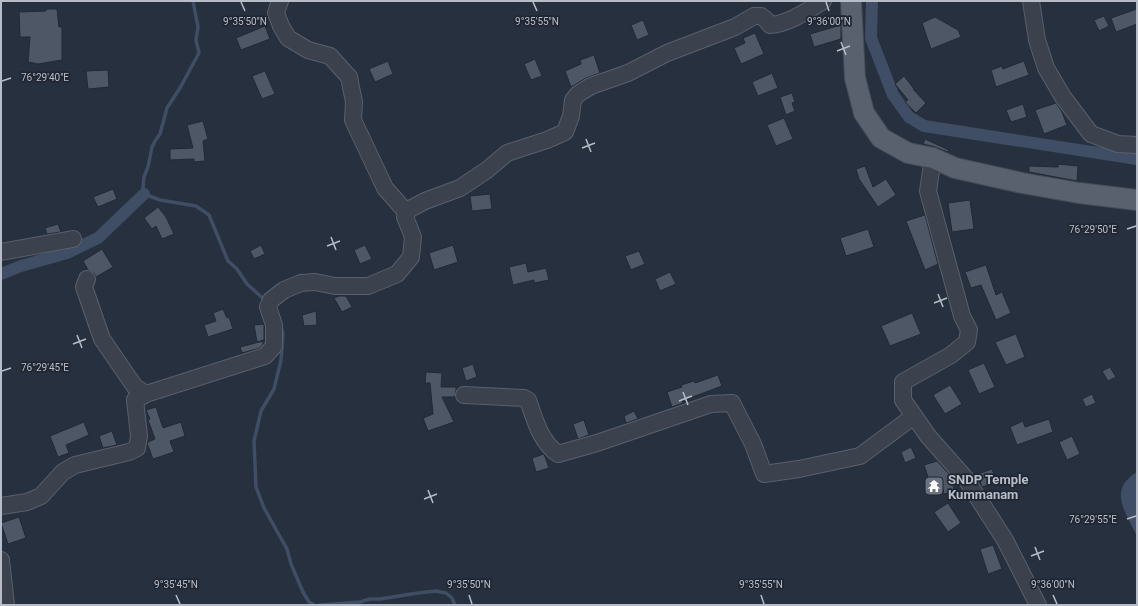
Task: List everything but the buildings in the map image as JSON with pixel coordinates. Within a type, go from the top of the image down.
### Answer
[{"type":"main road","points":[[851,1],[855,78],[864,113],[881,138],[908,153],[933,158],[955,168],[1022,183],[1080,193],[1137,200]]},
{"type":"street","points":[[280,1],[276,13],[280,26],[288,38],[308,50],[330,56],[349,77],[354,102],[353,120],[385,188],[407,213]]},
{"type":"street","points":[[1,506],[27,502],[41,496],[63,472],[75,465],[129,452],[137,448],[139,436],[135,400],[146,394],[265,356],[274,346],[274,325],[270,304],[284,290],[301,283],[315,282],[335,286],[368,286],[397,274],[411,257],[413,237],[405,217],[408,210],[425,201],[460,188],[487,170],[507,153],[547,140],[565,132],[571,116],[573,100],[578,94],[591,86],[628,73],[667,53],[735,27],[754,16],[761,16],[770,25],[779,24],[810,10],[823,1]]},
{"type":"street","points":[[1031,1],[1037,40],[1046,68],[1068,103],[1091,134],[1118,144],[1137,145]]},
{"type":"street","points":[[933,158],[928,191],[962,316],[969,330],[966,342],[951,355],[903,382],[903,400],[928,436],[966,479],[1005,540],[1037,605]]},
{"type":"street","points":[[1,252],[73,239]]},
{"type":"street","points":[[87,279],[84,287],[102,339],[135,388],[146,394]]},
{"type":"street","points":[[464,395],[524,398],[528,400],[540,432],[551,449],[558,454],[711,404],[732,403],[753,444],[764,474],[799,469],[860,456],[914,416]]},
{"type":"street","points":[[1,560],[6,605]]},
{"type":"water","points":[[1137,472],[1137,536],[1124,510],[1121,494],[1123,486],[1128,479]]},
{"type":"waterway","points":[[193,1],[198,27],[196,40],[199,53],[167,108],[160,134],[152,147],[148,167],[144,177],[144,194],[160,200],[196,206],[209,215],[228,261],[237,269],[247,284],[266,301]]},
{"type":"waterway","points":[[872,1],[871,38],[893,95],[909,117],[924,126],[1137,159]]},
{"type":"waterway","points":[[1,274],[21,266],[67,253],[98,238],[144,194]]},
{"type":"waterway","points":[[280,323],[283,334],[281,360],[274,389],[261,411],[254,441],[256,487],[264,508],[287,549],[291,564],[303,592],[309,602],[314,605]]},
{"type":"waterway","points":[[320,605],[360,602],[370,599],[380,599],[436,591],[446,593],[452,598],[455,605]]},
{"type":"place","name":"SNDP Temple Kummanam","points":[[934,486]]}]
